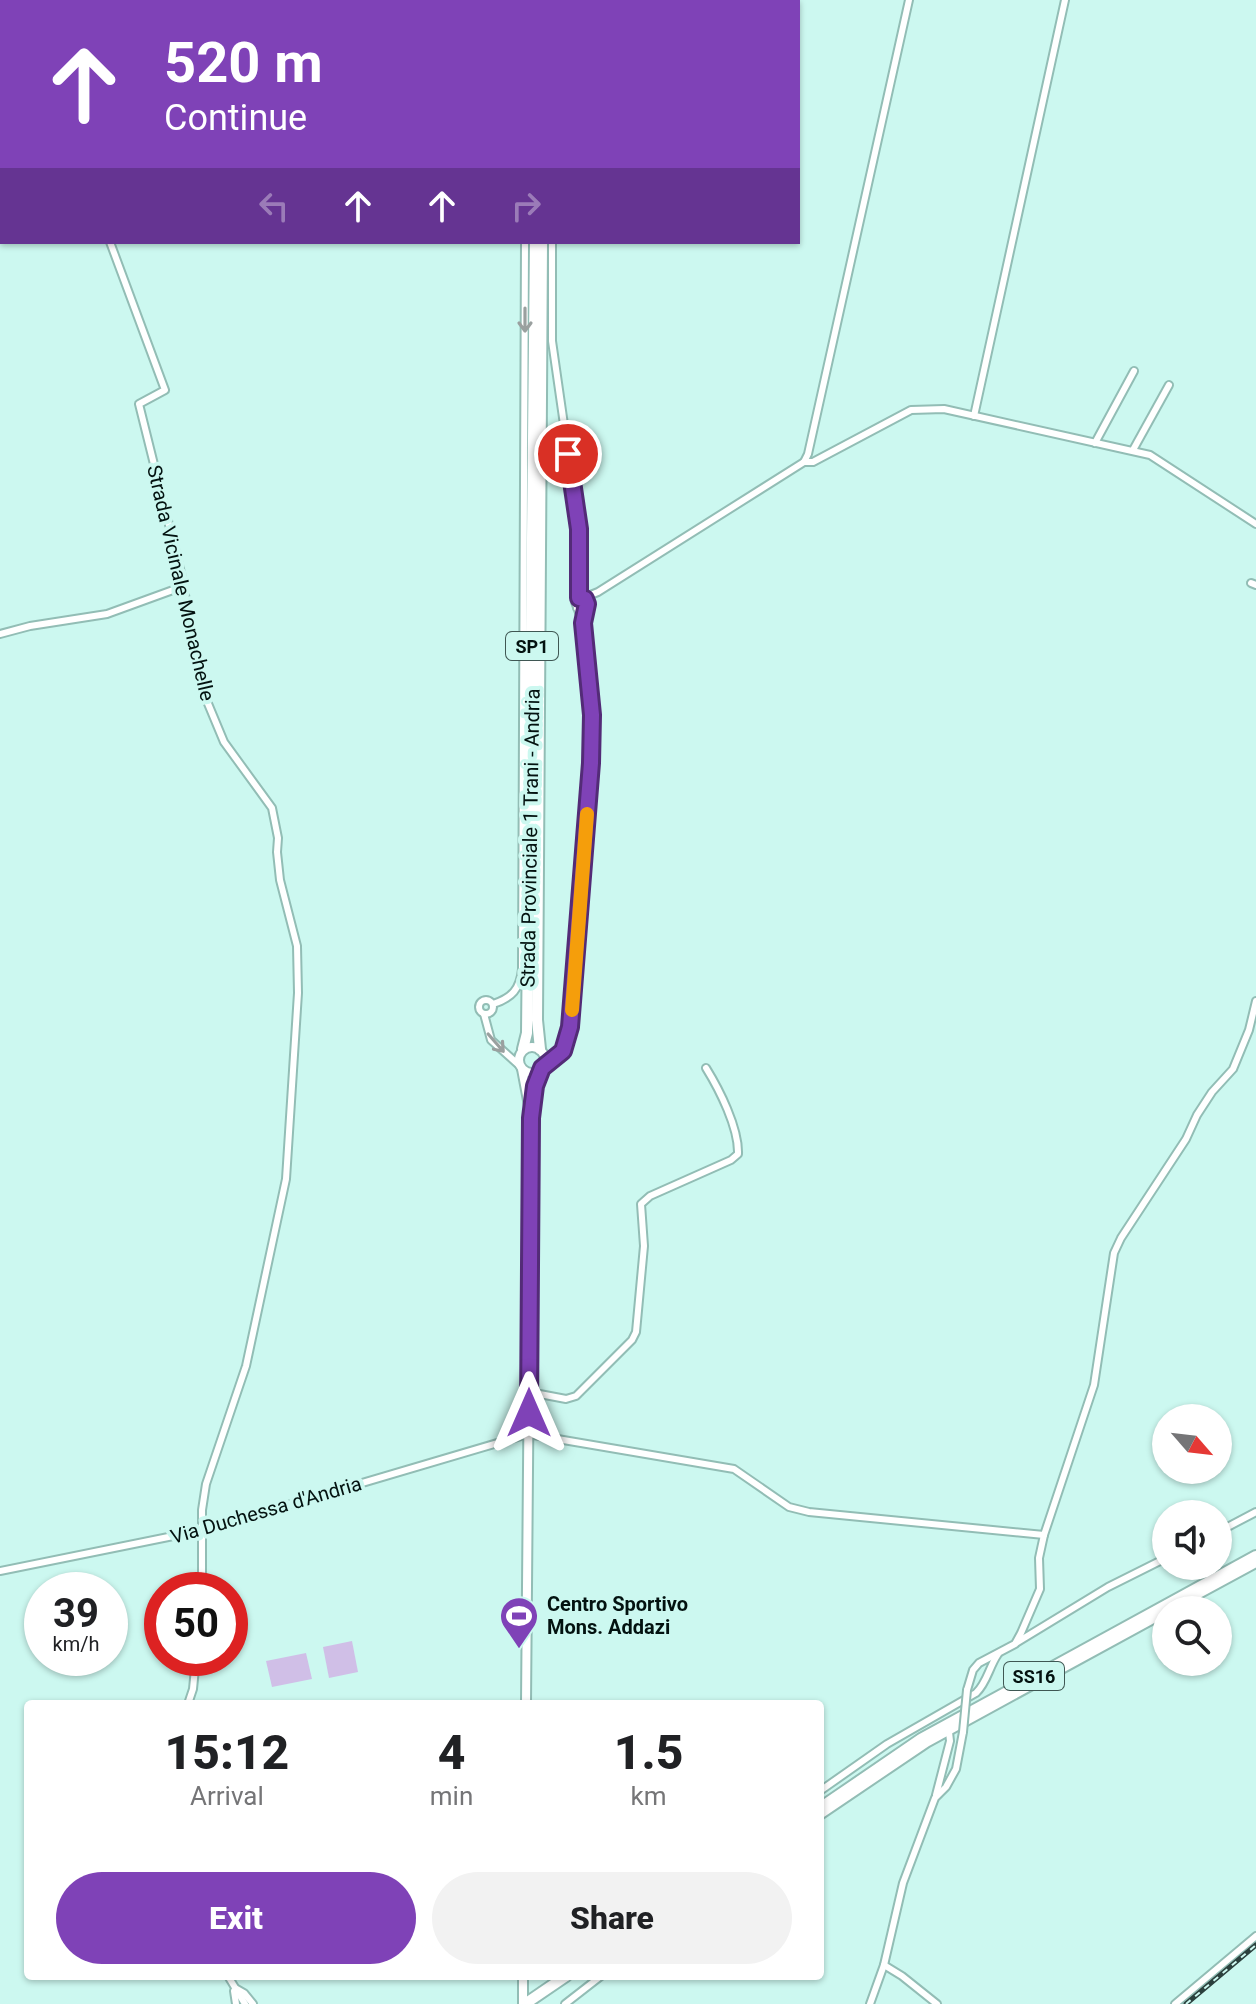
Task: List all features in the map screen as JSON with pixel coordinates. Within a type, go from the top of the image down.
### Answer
[{"type":"highway","name":"Strada Provinciale 1 Trani - Andria","points":[[523,1049],[527,1021],[535,244]]},
{"type":"highway","name":"Strada Provinciale 1 Trani - Andria","points":[[542,244],[537,1005],[542,1050]]},
{"type":"highway","name":"SS16","points":[[824,1797],[915,1735],[1256,1553]]},
{"type":"highway","name":"SS16","points":[[824,1805],[921,1739],[1256,1553]]},
{"type":"highway","points":[[528,2002],[560,1980]]},
{"type":"highway","points":[[528,2002],[569,1980]]},
{"type":"main road","points":[[523,1049],[532,1046],[542,1050]]},
{"type":"main road","name":"Strada Provinciale 1 Trani - Andria","points":[[523,1049],[518,1057],[531,1118]]},
{"type":"main road","name":"Strada Provinciale 1 Trani - Andria","points":[[526,1700],[531,1118],[535,1086],[543,1066],[542,1050]]},
{"type":"main road","points":[[521,1068],[535,1073],[543,1066]]},
{"type":"main road","points":[[524,1980],[528,2002]]},
{"type":"street","points":[[804,462],[812,439],[909,0]]},
{"type":"street","points":[[974,416],[1065,0]]},
{"type":"street","name":"Strada Vicinale Monachelle","points":[[111,244],[165,390],[139,404],[184,586],[197,665],[215,724],[224,742],[264,795],[277,825],[278,863],[297,946],[298,993],[286,1179],[246,1366],[206,1484],[202,1572]]},
{"type":"street","points":[[493,1004],[514,994],[522,969],[525,244]]},
{"type":"street","points":[[543,1066],[566,1045],[570,1027],[584,881],[592,715],[583,623],[579,529],[552,341],[552,244]]},
{"type":"street","points":[[1095,443],[1134,371]]},
{"type":"street","points":[[1133,450],[1169,385]]},
{"type":"street","points":[[583,623],[577,608],[580,610],[584,602],[598,592],[804,462],[813,462],[911,410],[944,409],[1150,455],[1256,524]]},
{"type":"street","points":[[0,634],[107,614],[184,586]]},
{"type":"street","points":[[493,1004],[487,1000],[481,1002],[479,1009],[484,1014],[491,1040],[521,1068]]},
{"type":"street","points":[[1015,1644],[1040,1589],[1039,1558],[1044,1535],[1094,1385],[1114,1253],[1186,1139],[1197,1115],[1233,1069],[1249,1030],[1256,1001]]},
{"type":"street","points":[[484,1014],[492,1011],[493,1004]]},
{"type":"street","points":[[542,1050],[555,1057]]},
{"type":"street","points":[[529,1392],[566,1399],[576,1396],[632,1340],[638,1324],[644,1246],[641,1204],[650,1196],[738,1154],[719,1090],[706,1068]]},
{"type":"street","points":[[528,1434],[734,1469],[789,1507],[809,1512],[1044,1535]]},
{"type":"street","name":"Via Duchessa d'Andria","points":[[0,1571],[203,1530],[528,1434]]},
{"type":"street","points":[[1232,1525],[1256,1512]]},
{"type":"street","points":[[1197,1596],[1256,1564]]},
{"type":"street","points":[[935,1798],[951,1780],[961,1750],[967,1690],[973,1670],[979,1663],[1108,1587],[1152,1565]]},
{"type":"street","points":[[824,1813],[892,1766],[949,1732],[1152,1621]]},
{"type":"street","points":[[824,1788],[887,1744],[976,1693],[983,1687],[990,1666],[1000,1651]]},
{"type":"street","points":[[189,1700],[194,1676]]},
{"type":"street","points":[[870,2004],[884,1965],[903,1883],[935,1798],[950,1741],[949,1732]]},
{"type":"street","points":[[1175,2004],[1256,1936]]},
{"type":"street","points":[[884,1965],[937,2004]]},
{"type":"street","points":[[230,1980],[245,2004]]},
{"type":"street","points":[[565,2004],[596,1980]]},
{"type":"street","points":[[234,1988],[236,2004]]},
{"type":"street","points":[[234,1988],[244,1993],[253,2004]]},
{"type":"street","points":[[514,2004],[528,2002]]},
{"type":"shaded area","points":[[352,1641],[358,1672],[329,1678],[323,1647]]},
{"type":"shaded area","points":[[306,1653],[312,1679],[272,1687],[266,1661]]},
{"type":"railway","points":[[1186,2004],[1256,1945]]},
{"type":"slow traffic","points":[[572,1010],[587,814]]},
{"type":"place","name":"Centro Sportivo Mons. Addazi","points":[[519,1650]]},
{"type":"route","points":[[529,1413],[531,1118],[535,1086],[542,1068],[563,1051],[570,1027],[591,763],[592,715],[583,623],[587,602],[579,598],[579,529],[568,454]]}]
